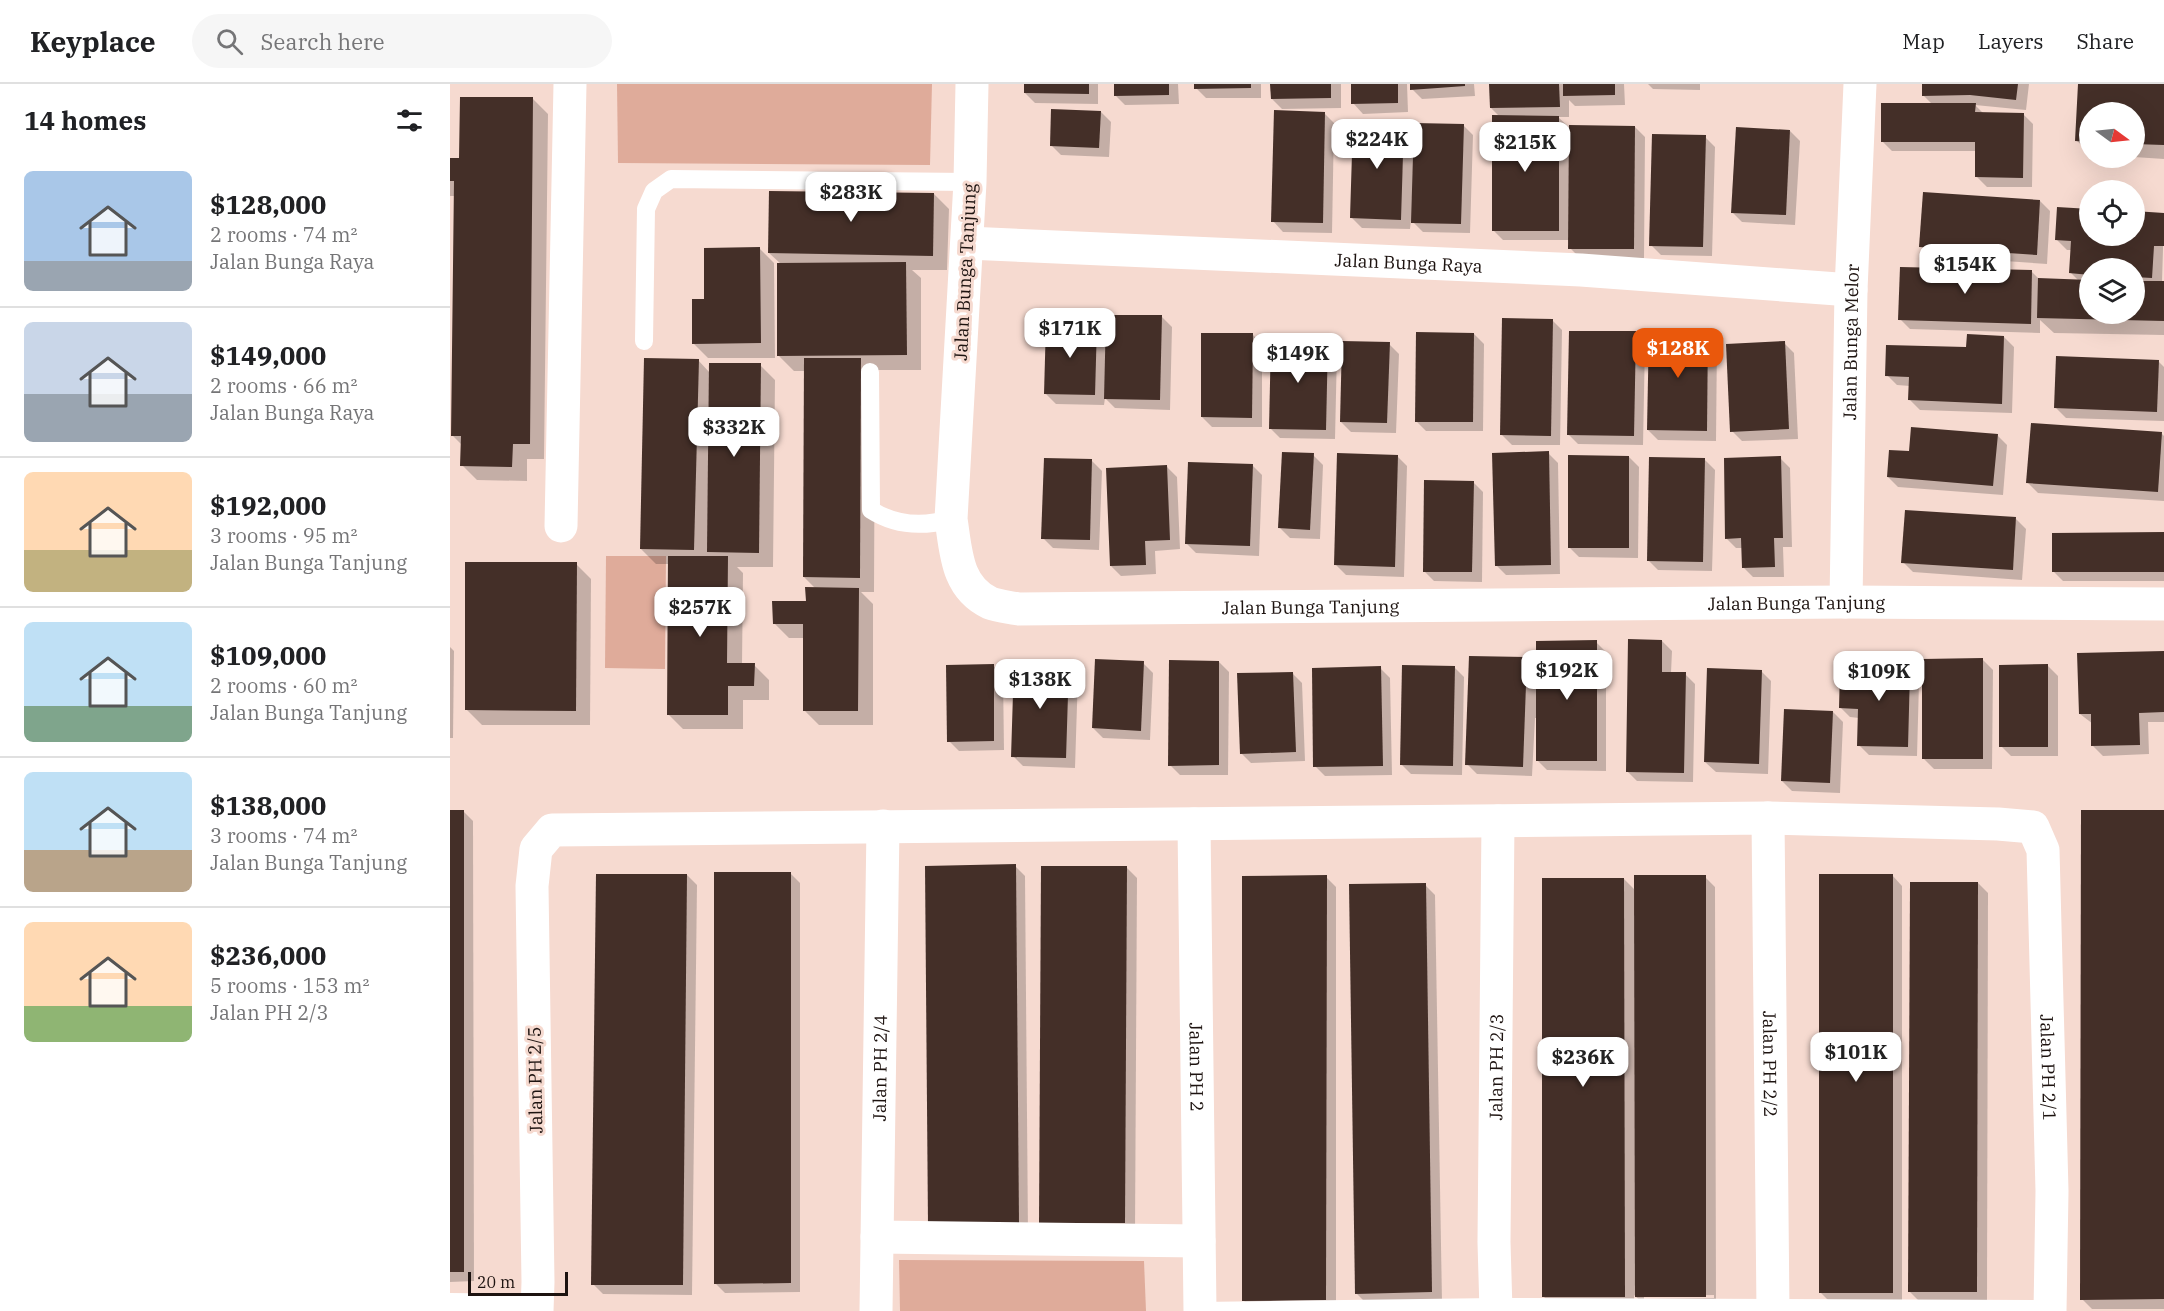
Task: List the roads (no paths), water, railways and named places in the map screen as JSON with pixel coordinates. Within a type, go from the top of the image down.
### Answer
[{"type":"street","points":[[561,526],[570,84]]},
{"type":"street","name":"Jalan Bunga Tanjung","points":[[972,84],[970,182],[951,519],[960,572],[970,589],[991,603],[1018,609],[1846,602],[2164,604]]},
{"type":"street","name":"Jalan Bunga Melor","points":[[1846,602],[1851,290],[1860,84]]},
{"type":"street","name":"Jalan Bunga Raya","points":[[967,243],[1581,270],[1851,290]]},
{"type":"street","points":[[883,826],[1768,818]]},
{"type":"street","name":"Jalan PH 2/1","points":[[1768,818],[1998,824],[2033,828],[2043,850],[2052,1191],[2050,1310]]},
{"type":"street","name":"Jalan PH 2/2","points":[[1768,818],[1773,1310]]},
{"type":"street","name":"Jalan PH 2/3","points":[[1496,1309],[1494,1242],[1497,821]]},
{"type":"street","name":"Jalan PH 2","points":[[1194,824],[1200,1311]]},
{"type":"street","name":"Jalan PH 2/5","points":[[537,1307],[532,886],[536,849],[552,830],[883,826]]},
{"type":"street","name":"Jalan PH 2/4","points":[[876,1311],[883,826]]},
{"type":"street","points":[[877,1237],[1199,1241]]},
{"type":"lane","points":[[644,341],[646,209],[654,191],[671,179],[970,182]]},
{"type":"lane","points":[[870,372],[871,510],[883,518],[915,525],[930,525],[951,519]]},
{"type":"lane","points":[[450,1302],[537,1307]]},
{"type":"lane","points":[[1200,1311],[2050,1310]]}]
